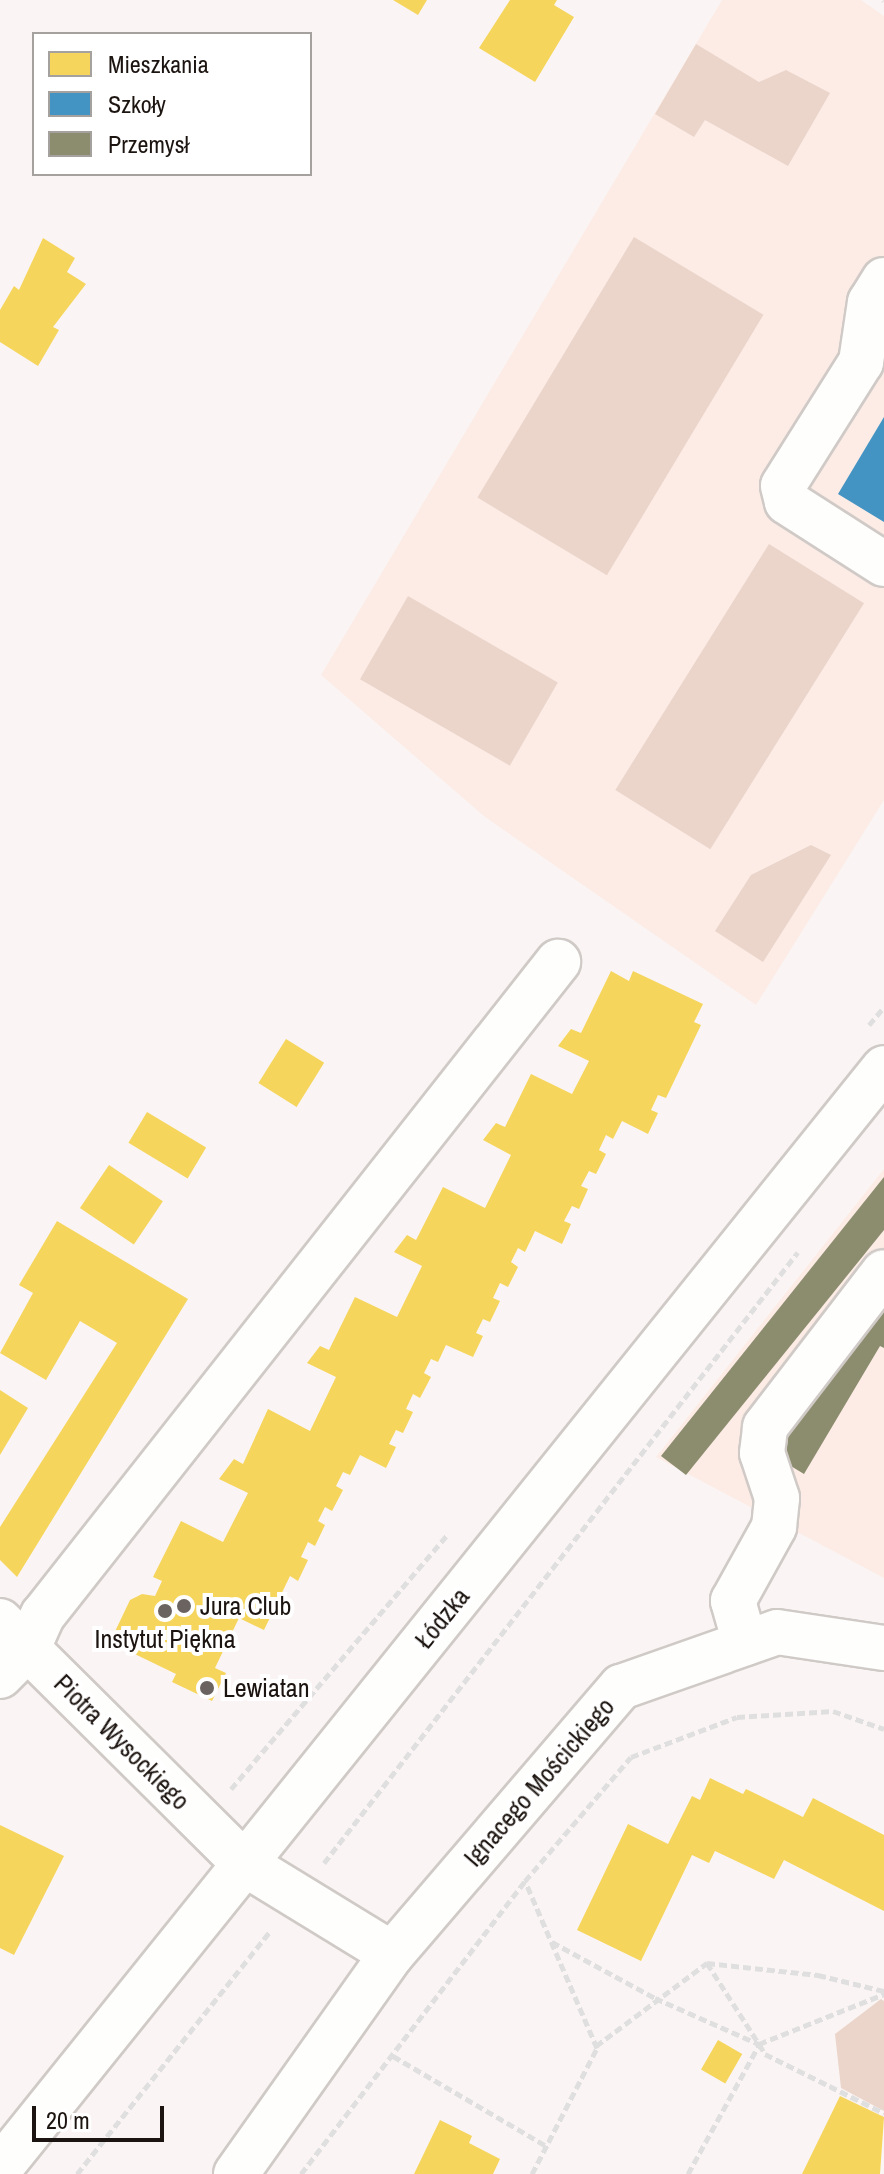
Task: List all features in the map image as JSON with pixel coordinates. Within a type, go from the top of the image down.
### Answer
[{"type":"street","points":[[884,280],[870,302],[861,362],[783,486],[787,502],[884,564]]},
{"type":"street","points":[[9,1648],[43,1615],[558,962]]},
{"type":"street","name":"Łódzka","points":[[0,2168],[245,1864],[874,1050]]},
{"type":"street","points":[[745,1643],[733,1601],[774,1527],[777,1498],[762,1453],[765,1427],[884,1272]]},
{"type":"street","name":"Ignacego Mościckiego","points":[[236,2174],[392,1954],[621,1687],[777,1632],[884,1648]]},
{"type":"street","name":"Piotra Wysockiego","points":[[9,1648],[245,1864]]},
{"type":"street","points":[[245,1864],[300,1894],[392,1954]]},
{"type":"path","points":[[874,1050],[884,1007]]},
{"type":"path","points":[[77,2174],[300,1894],[806,1241]]},
{"type":"path","points":[[227,1790],[236,1787],[450,1531]]},
{"type":"path","points":[[301,2174],[525,1881],[631,1757],[737,1717],[833,1711],[884,1729]]},
{"type":"path","points":[[525,1881],[596,2046]]},
{"type":"path","points":[[551,1942],[655,1998],[759,2044]]},
{"type":"path","points":[[707,1963],[765,2054],[884,2113]]},
{"type":"path","points":[[532,2174],[596,2046],[655,1998],[707,1963],[818,1975],[884,1992]]},
{"type":"path","points":[[688,2174],[759,2044],[884,1992]]},
{"type":"path","points":[[393,2056],[545,2145]]},
{"type":"shaded area","points":[[722,0],[861,0],[884,16],[884,800],[756,1005],[485,817],[321,675]]},
{"type":"shaded area","points":[[696,44],[759,82],[786,70],[830,93],[788,166],[705,120],[694,137],[655,114]]},
{"type":"shaded area","points":[[634,237],[763,315],[607,575],[477,498]]},
{"type":"shaded area","points":[[769,544],[864,603],[710,849],[615,790]]},
{"type":"shaded area","points":[[408,596],[558,682],[510,766],[360,679]]},
{"type":"shaded area","points":[[811,845],[831,855],[763,962],[715,931],[751,875]]},
{"type":"shaded area","points":[[884,1169],[884,1578],[656,1457]]},
{"type":"shaded area","points":[[881,1999],[884,2001],[884,2111],[841,2088],[835,2034]]},
{"type":"building: Mieszkania","points":[[393,0],[427,0],[418,15]]},
{"type":"building: Mieszkania","points":[[510,0],[557,0],[554,5],[574,17],[535,82],[479,48]]},
{"type":"building: Mieszkania","points":[[43,238],[75,258],[67,272],[86,284],[53,327],[59,330],[38,366],[0,342],[0,310],[14,286],[19,290]]},
{"type":"building: Mieszkania","points":[[611,971],[629,981],[633,971],[703,1004],[694,1022],[701,1025],[666,1098],[658,1095],[651,1110],[658,1113],[648,1134],[622,1121],[613,1139],[606,1135],[599,1150],[606,1154],[596,1174],[589,1171],[581,1186],[588,1189],[579,1209],[572,1206],[564,1221],[571,1224],[562,1244],[535,1231],[525,1252],[518,1248],[511,1262],[518,1267],[508,1287],[500,1283],[493,1298],[500,1301],[490,1322],[483,1319],[476,1333],[483,1336],[473,1357],[446,1345],[438,1362],[431,1359],[424,1373],[431,1377],[420,1398],[413,1394],[406,1409],[413,1412],[403,1433],[396,1430],[389,1444],[396,1447],[386,1468],[360,1455],[350,1475],[343,1472],[336,1486],[343,1490],[332,1511],[325,1507],[318,1521],[325,1525],[315,1546],[308,1542],[301,1557],[308,1560],[298,1581],[290,1576],[264,1630],[239,1618],[215,1668],[226,1673],[212,1701],[172,1682],[176,1674],[110,1642],[130,1600],[142,1594],[155,1596],[162,1581],[153,1577],[181,1521],[223,1542],[248,1493],[219,1479],[234,1459],[243,1464],[268,1409],[310,1431],[336,1377],[307,1363],[320,1346],[329,1350],[355,1297],[397,1317],[422,1266],[394,1252],[407,1235],[416,1240],[443,1187],[485,1208],[511,1155],[483,1140],[496,1123],[505,1127],[531,1074],[572,1094],[589,1061],[558,1046],[571,1029],[581,1033]]},
{"type":"building: Mieszkania","points":[[286,1039],[324,1063],[297,1107],[258,1083]]},
{"type":"building: Mieszkania","points":[[147,1112],[206,1148],[188,1178],[128,1143]]},
{"type":"building: Mieszkania","points":[[109,1165],[163,1201],[134,1244],[80,1208]]},
{"type":"building: Mieszkania","points":[[57,1221],[188,1299],[17,1577],[0,1560],[0,1527],[117,1343],[80,1321],[46,1380],[0,1353],[33,1293],[19,1285]]},
{"type":"building: Mieszkania","points":[[0,1390],[28,1408],[0,1455]]},
{"type":"building: Mieszkania","points":[[710,1778],[743,1794],[746,1789],[803,1817],[813,1798],[884,1835],[884,1911],[784,1860],[774,1879],[715,1851],[709,1863],[692,1855],[641,1961],[577,1930],[628,1824],[668,1844],[692,1796],[700,1800]]},
{"type":"building: Mieszkania","points":[[0,1825],[64,1856],[14,1955],[0,1948]]},
{"type":"building: Mieszkania","points":[[718,2040],[742,2054],[725,2083],[701,2069]]},
{"type":"building: Mieszkania","points":[[840,2096],[884,2117],[880,2174],[802,2174]]},
{"type":"building: Mieszkania","points":[[440,2120],[472,2136],[469,2143],[500,2159],[493,2174],[414,2174]]},
{"type":"building: Szkoły","points":[[884,417],[884,522],[838,494]]},
{"type":"building: Przemysł","points":[[884,1177],[884,1230],[686,1475],[661,1456]]},
{"type":"building: Przemysł","points":[[884,1302],[884,1348],[880,1346],[804,1474],[776,1457],[852,1329]]},
{"type":"place","name":"Jura Club","points":[[184,1606]]},
{"type":"place","name":"Instytut Piękna","points":[[165,1611]]},
{"type":"place","name":"Lewiatan","points":[[207,1688]]}]
